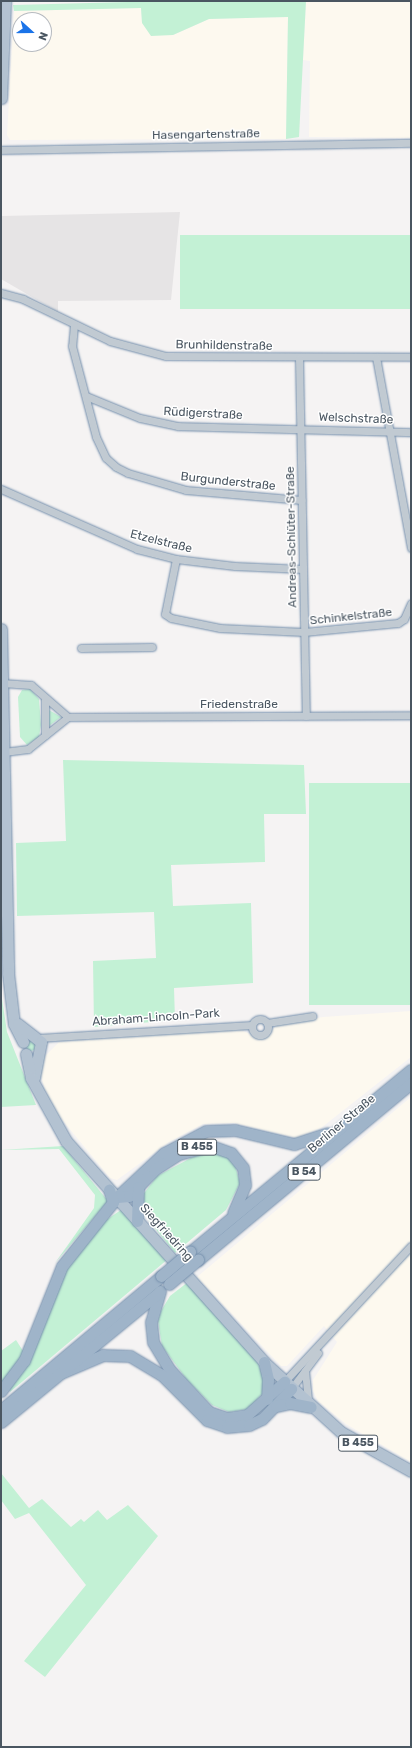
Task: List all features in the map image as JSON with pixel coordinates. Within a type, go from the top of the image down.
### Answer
[{"type":"highway","name":"Berliner Straße","points":[[351,1118],[411,1070]]},
{"type":"highway","name":"Berliner Straße","points":[[194,1256],[411,1083]]},
{"type":"highway","points":[[113,1194],[164,1153],[206,1132],[235,1130],[294,1144],[318,1138],[351,1118]]},
{"type":"highway","name":"B 54","points":[[229,1220],[351,1118]]},
{"type":"highway","name":"B 455","points":[[1,1410],[194,1256],[229,1220],[243,1193],[245,1175],[236,1158],[224,1149],[201,1147],[179,1154],[154,1170],[138,1187]]},
{"type":"highway","points":[[113,1194],[126,1198],[138,1187]]},
{"type":"highway","points":[[137,1221],[138,1187]]},
{"type":"highway","points":[[1,1391],[24,1361],[62,1266],[113,1202],[113,1194]]},
{"type":"highway","points":[[165,1280],[150,1322],[153,1342],[170,1370],[198,1402],[217,1416],[238,1418],[256,1409],[287,1385]]},
{"type":"highway","points":[[1,1422],[160,1292]]},
{"type":"highway","points":[[61,1373],[103,1355],[130,1356],[162,1375],[207,1420],[228,1428],[256,1423],[276,1406],[287,1385]]},
{"type":"highway","points":[[264,1362],[268,1380],[267,1399]]},
{"type":"highway","name":"B 455","points":[[276,1406],[290,1403],[310,1407]]},
{"type":"main road","points":[[1,98],[4,8]]},
{"type":"main road","name":"Siegfriedring","points":[[1,629],[8,973],[13,1018],[33,1045],[28,1070],[64,1138],[264,1362],[287,1385]]},
{"type":"main road","name":"B 455","points":[[287,1385],[310,1407],[341,1432],[411,1471]]},
{"type":"street","name":"Hasengartenstraße","points":[[1,150],[411,143]]},
{"type":"street","name":"Brunhildenstraße","points":[[1,293],[128,348],[166,356],[299,358],[411,357]]},
{"type":"street","name":"Burgunderstraße","points":[[74,325],[72,346],[99,448],[106,458],[128,474],[186,490],[302,500]]},
{"type":"street","points":[[376,357],[389,431],[407,509],[411,548]]},
{"type":"street","name":"Andreas-Schlüter-Straße","points":[[299,358],[306,716]]},
{"type":"street","name":"Rüdigerstraße","points":[[86,396],[159,424],[300,429]]},
{"type":"street","name":"Welschstraße","points":[[300,429],[411,432]]},
{"type":"street","name":"Etzelstraße","points":[[1,489],[95,533],[137,549],[176,559],[303,569]]},
{"type":"street","name":"Schinkelstraße","points":[[176,559],[164,608],[167,617],[231,630],[304,632],[398,623],[404,620],[411,603]]},
{"type":"street","points":[[81,648],[152,647]]},
{"type":"street","points":[[2,683],[31,685],[45,699],[68,717],[28,749],[4,752]]},
{"type":"street","points":[[45,699],[45,735]]},
{"type":"street","name":"Friedenstraße","points":[[68,717],[411,715]]},
{"type":"street","name":"Abraham-Lincoln-Park","points":[[33,1045],[61,1035],[252,1025],[260,1018],[267,1023],[312,1016]]},
{"type":"street","points":[[252,1025],[253,1033],[261,1035],[267,1031],[267,1023]]},
{"type":"street","points":[[287,1385],[411,1246]]},
{"type":"street","points":[[287,1385],[305,1371],[328,1338]]},
{"type":"street","points":[[305,1371],[310,1407]]},
{"type":"shaded area","points":[[306,1],[411,1],[411,138],[309,137],[310,61],[303,60]]},
{"type":"shaded area","points":[[141,8],[142,23],[173,35],[209,19],[288,17],[286,139],[10,140],[7,135],[12,46],[12,52],[52,52],[52,12],[14,12]]},
{"type":"shaded area","points":[[180,212],[171,300],[58,301],[58,312],[1,279],[2,216]]},
{"type":"shaded area","points":[[411,1011],[411,1057],[321,1128],[296,1138],[234,1123],[203,1124],[169,1142],[117,1180],[110,1178],[59,1116],[45,1090],[40,1072],[45,1056],[59,1042],[239,1029],[260,1039],[267,1037],[277,1025],[323,1017]]},
{"type":"shaded area","points":[[411,1097],[411,1462],[346,1424],[318,1401],[313,1391],[313,1380],[337,1342],[324,1326],[287,1366],[281,1366],[197,1277]]},
{"type":"green space","points":[[166,1],[306,1],[299,137],[286,139],[288,17],[209,19],[173,35],[151,36],[142,23],[141,8],[14,11],[13,5]]},
{"type":"green space","points":[[180,235],[411,235],[411,309],[180,309]]},
{"type":"green space","points":[[30,689],[39,699],[41,725],[39,737],[27,745],[20,737],[18,697],[22,690]]},
{"type":"green space","points":[[49,710],[61,717],[48,726]]},
{"type":"green space","points":[[63,760],[304,765],[306,814],[264,814],[265,862],[171,865],[173,906],[251,903],[253,983],[174,988],[175,1020],[94,1027],[93,961],[156,958],[154,912],[17,916],[16,843],[66,841]]},
{"type":"green space","points":[[309,783],[411,783],[411,1005],[309,1005]]},
{"type":"green space","points":[[1,992],[7,1032],[36,1105],[1,1107]]},
{"type":"green space","points":[[29,1041],[33,1041],[35,1042],[35,1050],[29,1051],[26,1048],[26,1044]]},
{"type":"green space","points":[[63,1146],[108,1201],[55,1263],[94,1208],[95,1195],[59,1149],[1,1150]]},
{"type":"green space","points":[[204,1151],[217,1152],[234,1161],[240,1183],[226,1210],[175,1253],[149,1221],[142,1207],[142,1196],[157,1176]]},
{"type":"green space","points":[[121,1210],[168,1259],[10,1392],[9,1389],[65,1269],[97,1226]]},
{"type":"green space","points":[[188,1282],[258,1363],[264,1380],[262,1394],[248,1409],[229,1412],[212,1405],[187,1380],[162,1346],[158,1321],[161,1311],[170,1296]]},
{"type":"green space","points":[[16,1340],[25,1354],[1,1388],[1,1351]]},
{"type":"green space","points":[[1,1473],[29,1508],[42,1499],[71,1527],[81,1519],[84,1522],[98,1510],[107,1520],[128,1505],[158,1536],[45,1677],[24,1661],[86,1585],[29,1513],[15,1519],[1,1500]]}]
